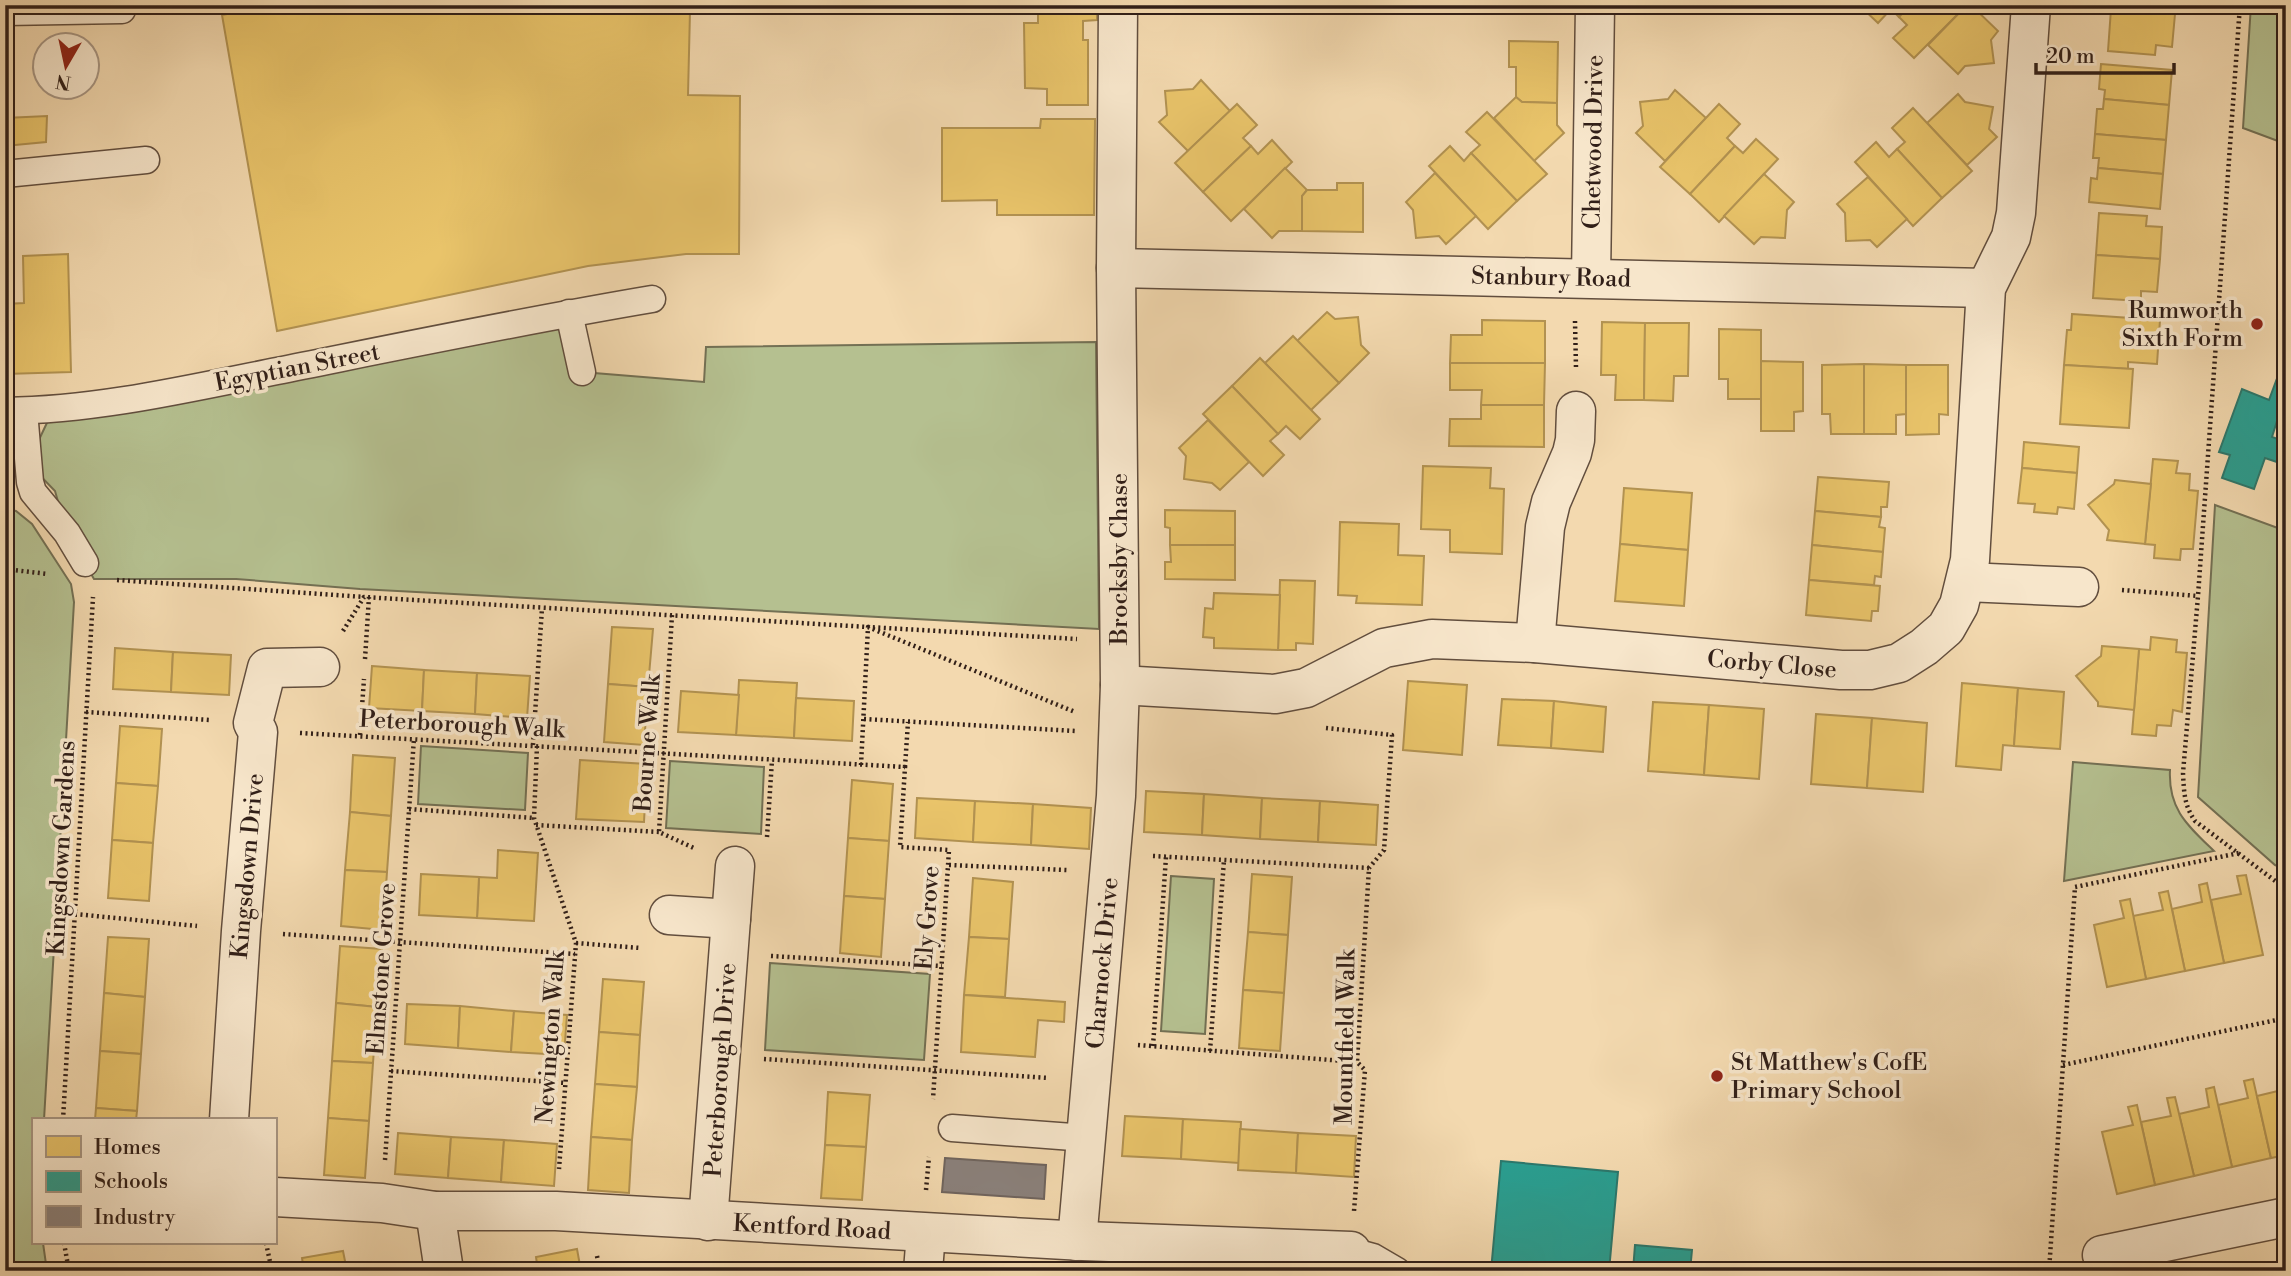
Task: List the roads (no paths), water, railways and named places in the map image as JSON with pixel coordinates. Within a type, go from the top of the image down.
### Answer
[{"type":"street","name":"Brocksby Chase","points":[[1118,5],[1116,268],[1120,685]]},
{"type":"street","name":"Chetwood Drive","points":[[1583,278],[1595,5]]},
{"type":"street","points":[[1986,288],[2011,237],[2016,213],[2031,5]]},
{"type":"street","name":"Stanbury Road","points":[[1116,268],[1986,288]]},
{"type":"street","name":"Corby Close","points":[[1535,643],[1827,669],[1870,670],[1899,663],[1924,647],[1946,628],[1959,605],[1970,560],[1986,288]]},
{"type":"street","points":[[1120,685],[1275,694],[1307,688],[1384,648],[1405,643],[1432,639],[1535,643],[1545,527],[1551,502],[1576,440],[1576,411]]},
{"type":"street","points":[[1966,582],[2079,587]]},
{"type":"street","name":"Kingsdown Drive","points":[[229,1118],[256,728],[267,668],[320,667]]},
{"type":"street","name":"Charnock Drive","points":[[1077,1241],[1110,863],[1120,685]]},
{"type":"street","name":"Peterborough Drive","points":[[708,1221],[735,866]]},
{"type":"street","points":[[669,915],[729,936]]},
{"type":"street","name":"Kentford Road","points":[[276,1197],[382,1203],[435,1211],[556,1212],[1077,1241],[1277,1260],[1350,1251]]},
{"type":"street","points":[[435,1211],[444,1271]]},
{"type":"street","points":[[2102,1255],[2286,1217]]},
{"type":"street","points":[[923,1271],[925,1233]]},
{"type":"lane","points":[[5,12],[122,10]]},
{"type":"lane","points":[[5,174],[146,160]]},
{"type":"lane","name":"Egyptian Street","points":[[89,571],[67,533],[33,492],[15,411],[52,410],[142,398],[652,299]]},
{"type":"lane","points":[[569,313],[582,372]]},
{"type":"lane","points":[[952,1128],[1086,1138]]},
{"type":"lane","points":[[1350,1251],[1373,1257],[1397,1271]]},
{"type":"place","name":"Rumworth Sixth Form","points":[[2257,324]]},
{"type":"place","name":"St Matthew's CofE Primary School","points":[[1717,1076]]}]
